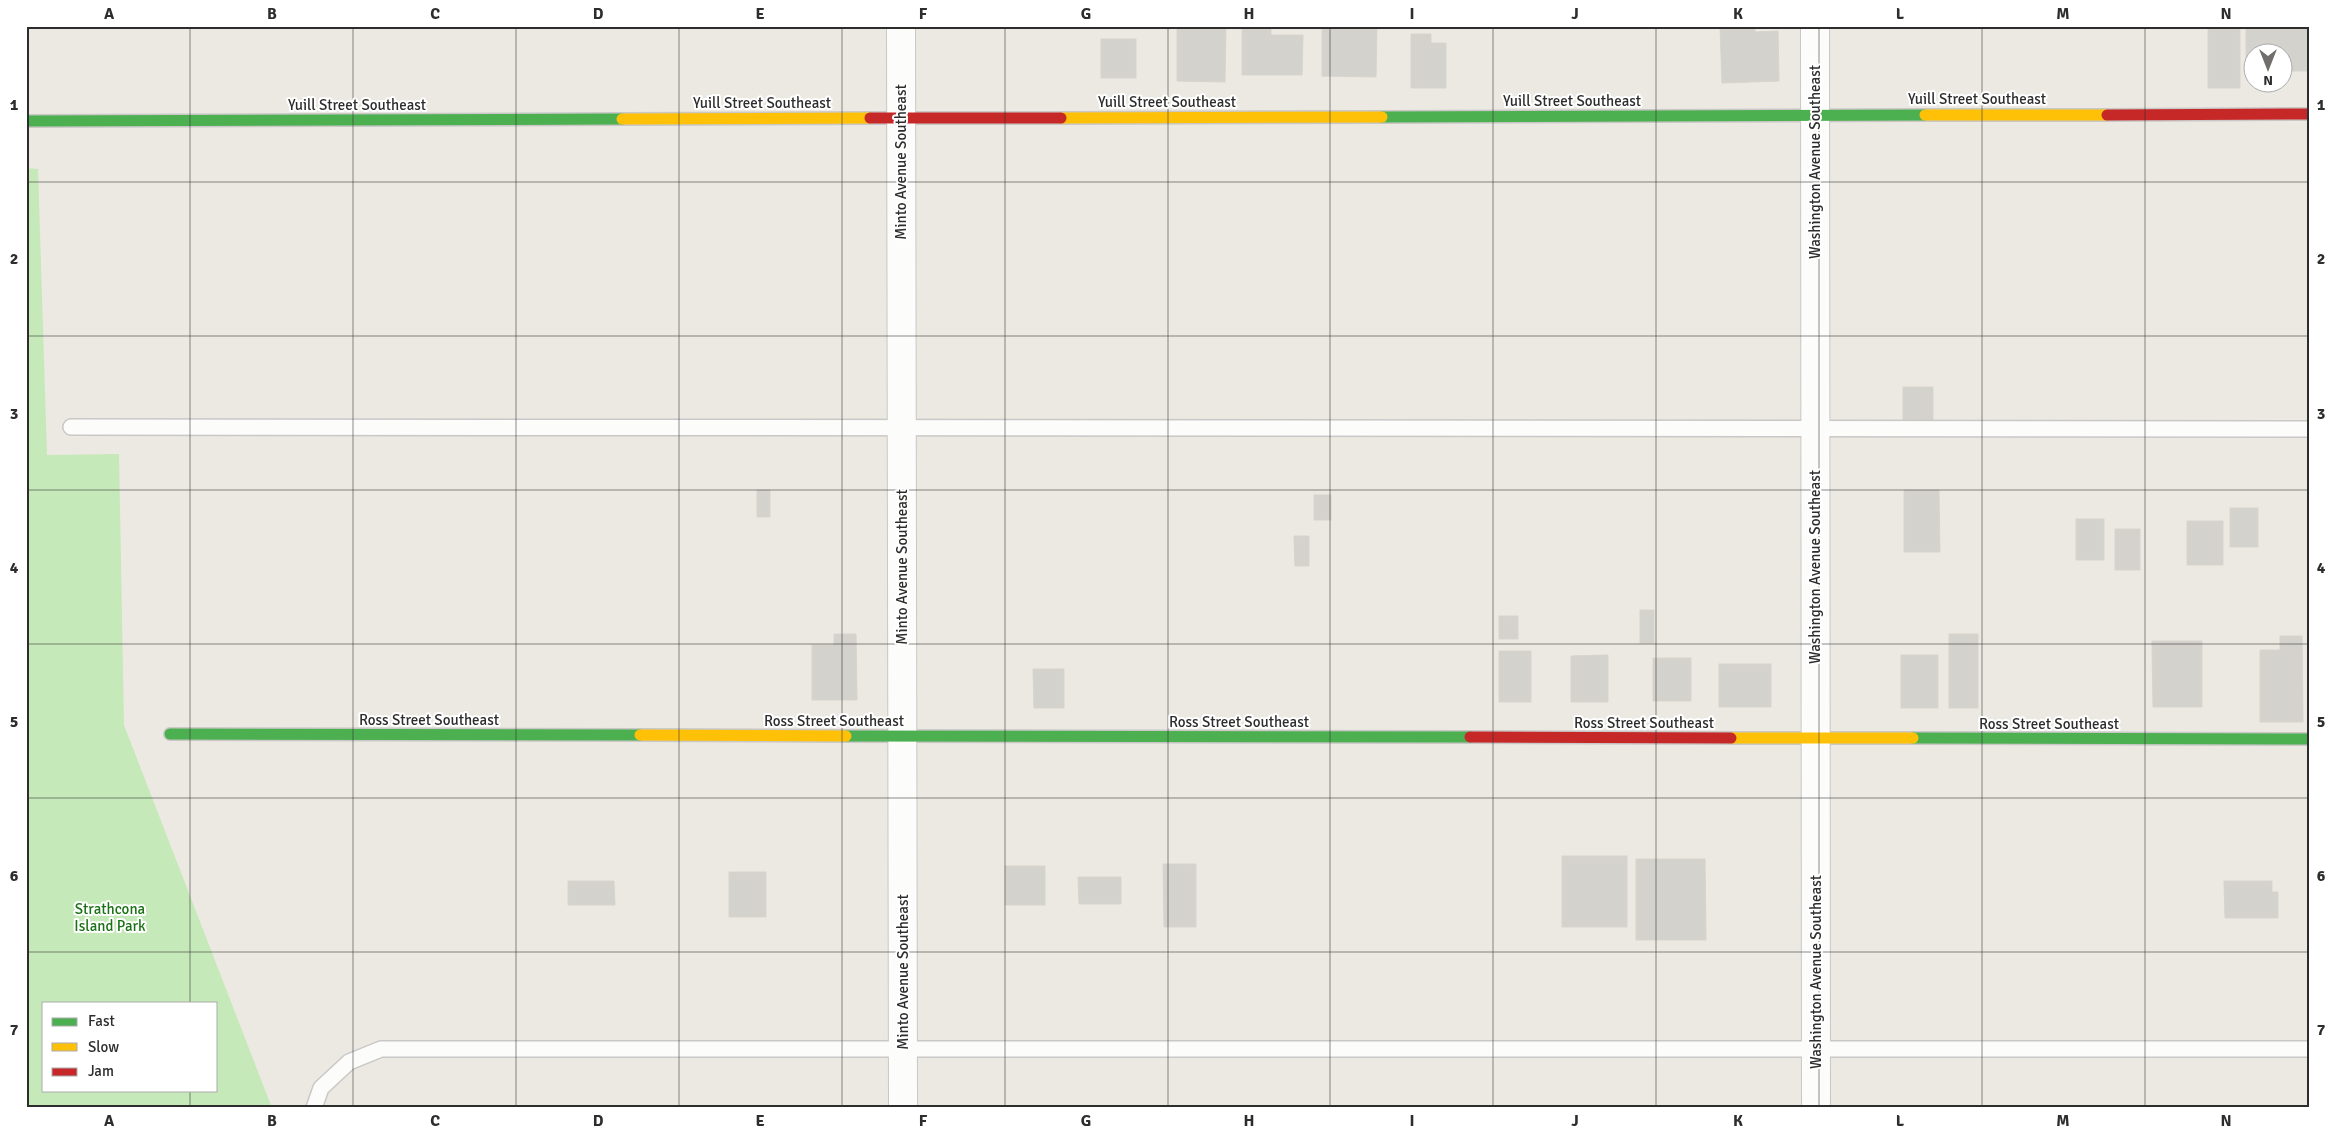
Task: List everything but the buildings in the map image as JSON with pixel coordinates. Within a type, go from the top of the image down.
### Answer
[{"type":"street","name":"Minto Avenue Southeast","points":[[901,26],[903,1108]]},
{"type":"street","name":"Washington Avenue Southeast","points":[[1815,26],[1816,1108]]},
{"type":"street","name":"Yuill Street Southeast","points":[[26,121],[2309,114]]},
{"type":"street","name":"Ross Street Southeast","points":[[170,734],[2309,739]]},
{"type":"lane","points":[[71,427],[2309,429]]},
{"type":"lane","points":[[314,1108],[321,1088],[350,1062],[381,1050],[2309,1049]]},
{"type":"green space","name":"Strathcona Island Park","points":[[26,168],[38,169],[47,455],[119,454],[124,725],[272,1108],[26,1108]]},
{"type":"traffic: fast","points":[[1382,117],[1925,115]]},
{"type":"traffic: fast","points":[[26,121],[622,119]]},
{"type":"traffic: fast","points":[[170,734],[640,735]]},
{"type":"traffic: fast","points":[[846,736],[1470,737]]},
{"type":"traffic: fast","points":[[1913,738],[2309,739]]},
{"type":"traffic: slow","points":[[1925,115],[2107,115]]},
{"type":"traffic: slow","points":[[1061,118],[1382,117]]},
{"type":"traffic: slow","points":[[622,119],[870,118]]},
{"type":"traffic: slow","points":[[640,735],[846,736]]},
{"type":"traffic: slow","points":[[1731,738],[1913,738]]},
{"type":"traffic: jam","points":[[2107,115],[2309,114]]},
{"type":"traffic: jam","points":[[870,118],[1061,118]]},
{"type":"traffic: jam","points":[[1470,737],[1731,738]]}]
